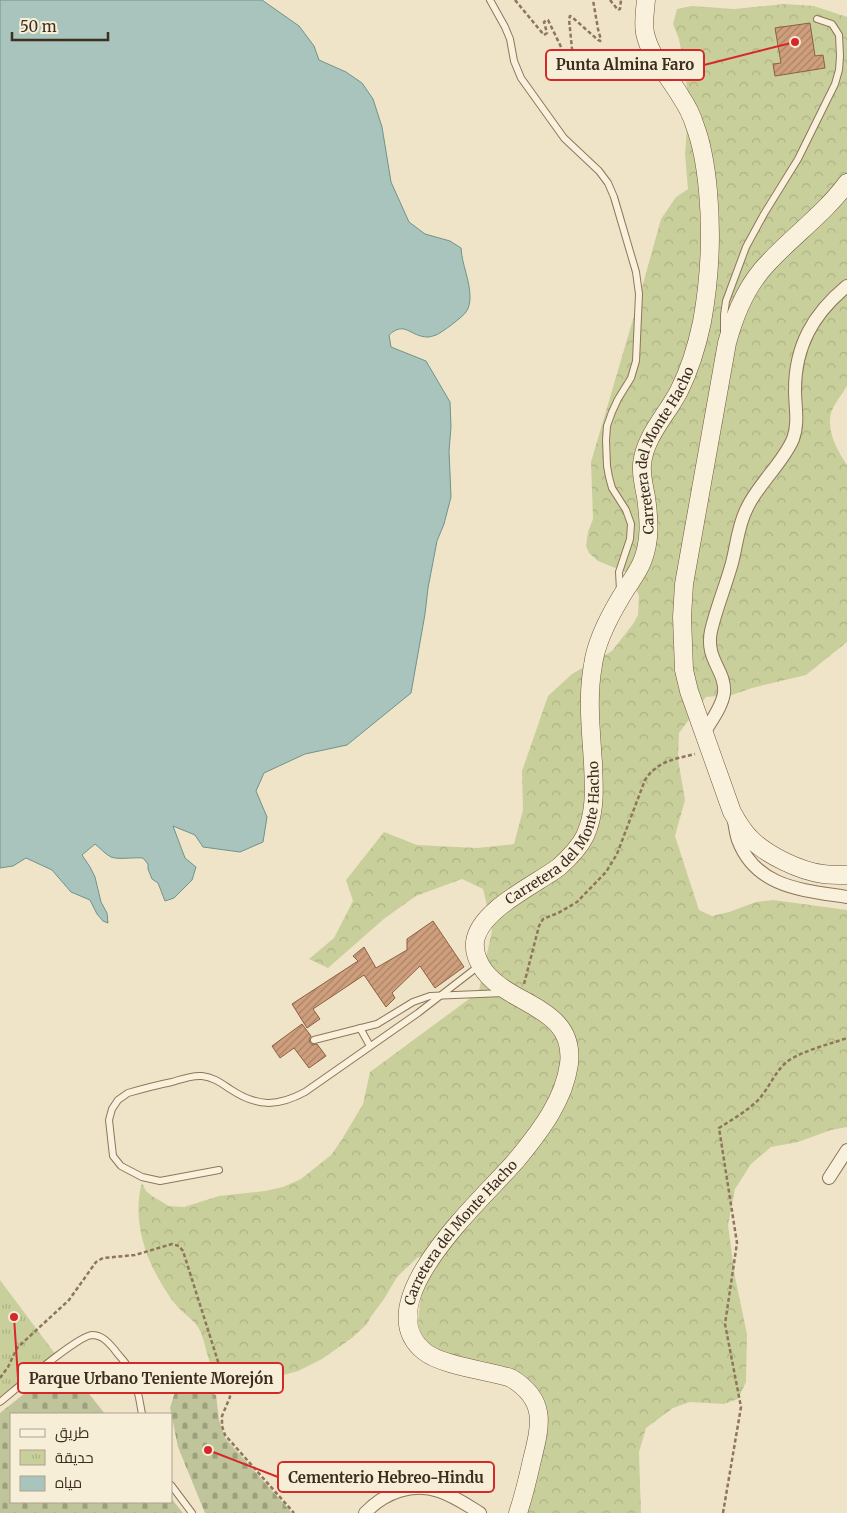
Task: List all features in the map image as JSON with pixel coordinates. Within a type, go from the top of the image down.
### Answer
[{"type":"main road","name":"Carretera del Monte Hacho","points":[[518,1513],[526,1490],[540,1426],[536,1403],[521,1384],[511,1378],[436,1359],[425,1352],[416,1342],[410,1330],[409,1304],[429,1261],[442,1242],[517,1161],[549,1117],[560,1097],[569,1063],[569,1050],[566,1038],[560,1027],[552,1018],[490,977],[481,965],[475,950],[475,943],[482,925],[492,914],[560,866],[573,854],[583,839],[590,823],[594,806],[590,686],[593,662],[599,640],[643,560],[649,534],[649,520],[642,479],[642,464],[645,450],[650,436],[679,391],[694,356],[707,294],[711,226],[705,160],[696,128],[682,98],[659,64],[645,36],[646,0]]},
{"type":"main road","points":[[847,183],[826,209],[768,263],[754,280],[742,300],[733,321],[727,343],[684,584],[682,617],[684,670],[689,691],[732,812],[740,827],[752,839],[783,860],[803,869],[824,874],[847,875]]},
{"type":"street","points":[[707,742],[724,694],[723,679],[711,655],[709,642],[742,518],[752,498],[788,449],[796,432],[796,372],[805,336],[825,306],[847,286]]},
{"type":"street","points":[[732,812],[738,840],[748,858],[764,874],[775,882],[791,888],[847,897]]},
{"type":"street","points":[[829,1178],[847,1150]]},
{"type":"street","points":[[365,1513],[388,1495],[404,1489],[421,1488],[438,1491],[480,1513]]},
{"type":"lane","points":[[490,0],[510,39],[514,61],[521,78],[564,138],[608,183],[636,272],[639,294],[636,360],[631,378],[618,398],[612,412],[607,426],[606,440],[606,466],[612,488],[626,510],[631,524],[630,539],[619,572],[621,597]]},
{"type":"lane","points":[[727,343],[724,329],[726,301],[739,263],[754,230],[802,152],[835,84],[839,70],[839,35],[832,24],[817,19]]},
{"type":"lane","points":[[219,1170],[160,1181],[142,1177],[121,1166],[114,1156],[112,1149],[108,1120],[112,1109],[118,1100],[128,1093],[190,1077],[203,1076],[215,1079],[244,1098],[259,1103],[275,1103],[291,1099],[305,1092],[418,1013],[481,965]]},
{"type":"lane","points":[[314,1040],[377,1024],[421,998],[515,995]]},
{"type":"lane","points":[[360,1028],[370,1046]]},
{"type":"lane","points":[[0,1402],[56,1357],[91,1335],[104,1339],[128,1367],[135,1382],[142,1413]]},
{"type":"lane","points":[[172,1486],[192,1513]]},
{"type":"path","points":[[515,0],[544,35],[547,33],[544,22],[548,20],[563,51],[567,54],[572,49],[570,16],[598,40],[601,40],[595,18],[593,0]]},
{"type":"path","points":[[610,0],[618,10],[620,9],[621,0]]},
{"type":"path","points":[[515,995],[538,926],[543,919],[568,908],[576,902],[609,868],[617,854],[645,780],[650,773],[662,763],[707,742]]},
{"type":"path","points":[[723,1513],[741,1407],[726,1324],[737,1243],[719,1128],[749,1108],[766,1090],[777,1072],[788,1061],[801,1054],[847,1038]]},
{"type":"path","points":[[0,1378],[17,1348],[69,1300],[96,1262],[104,1258],[135,1255],[172,1244],[179,1246],[183,1251],[221,1371],[229,1388],[230,1397],[222,1416],[222,1426],[225,1435],[294,1513]]},
{"type":"green space","points":[[785,4],[814,6],[847,17],[847,386],[832,410],[830,424],[833,439],[847,465],[847,642],[806,675],[752,688],[732,695],[706,697],[679,733],[678,759],[685,800],[675,836],[699,910],[712,916],[756,902],[773,900],[847,910],[847,1127],[831,1130],[798,1142],[771,1147],[751,1164],[735,1189],[728,1225],[735,1277],[747,1334],[746,1382],[738,1399],[724,1404],[690,1402],[673,1408],[646,1428],[639,1452],[641,1513],[525,1513],[538,1414],[510,1369],[482,1361],[447,1355],[428,1344],[418,1335],[420,1302],[435,1251],[417,1258],[397,1277],[367,1324],[352,1338],[322,1359],[298,1371],[280,1376],[258,1379],[240,1376],[210,1363],[198,1327],[176,1305],[158,1278],[145,1247],[141,1231],[139,1199],[142,1183],[146,1191],[169,1206],[184,1207],[219,1196],[283,1187],[301,1179],[331,1155],[341,1141],[363,1104],[370,1072],[479,990],[492,931],[483,889],[462,879],[416,896],[385,918],[328,968],[309,959],[334,938],[353,901],[346,880],[384,832],[417,845],[477,848],[514,844],[523,810],[522,771],[548,696],[572,674],[612,651],[638,615],[639,596],[630,574],[598,561],[589,553],[586,546],[588,532],[593,519],[591,462],[661,219],[676,197],[688,189],[685,154],[689,100],[679,39],[673,24],[677,9],[692,6],[734,9]]},
{"type":"green space","points":[[0,1280],[56,1355],[0,1400]]},
{"type":"green space","points":[[64,1362],[104,1413],[10,1413],[10,1503],[172,1503],[172,1499],[183,1513],[0,1513],[0,1413]]},
{"type":"green space","points":[[178,1382],[216,1395],[219,1420],[225,1438],[292,1513],[205,1513],[178,1447],[170,1408]]},
{"type":"water","points":[[0,0],[262,0],[299,26],[314,46],[319,60],[346,72],[362,83],[373,99],[382,127],[391,182],[409,222],[425,234],[450,241],[461,248],[470,291],[470,303],[466,312],[457,321],[438,334],[430,337],[422,336],[408,330],[399,329],[389,335],[391,347],[426,361],[450,402],[451,427],[449,451],[451,497],[444,524],[437,541],[411,693],[347,745],[305,754],[264,773],[256,791],[267,817],[263,842],[240,852],[203,847],[195,835],[173,826],[185,858],[196,867],[192,880],[174,898],[165,901],[158,883],[152,879],[148,864],[143,858],[111,857],[95,844],[82,855],[95,877],[101,902],[107,913],[108,923],[103,921],[97,914],[90,900],[71,892],[52,870],[26,858],[13,866],[0,868]]},
{"type":"building","points":[[810,23],[815,56],[823,55],[825,68],[775,76],[773,64],[781,63],[775,28]]},
{"type":"building","points":[[433,921],[464,967],[435,988],[420,966],[392,993],[395,998],[386,1007],[364,975],[313,1009],[320,1019],[307,1028],[292,1004],[358,961],[353,956],[364,947],[376,968],[407,950],[407,939]]},
{"type":"building","points":[[302,1024],[311,1036],[309,1039],[310,1043],[313,1045],[317,1044],[326,1056],[309,1068],[294,1048],[280,1058],[272,1046]]},
{"type":"place","name":"Punta Almina Faro","points":[[795,42]]},
{"type":"place","name":"Parque Urbano Teniente Morejón","points":[[14,1317]]},
{"type":"place","name":"Cementerio Hebreo-Hindu","points":[[208,1450]]}]
